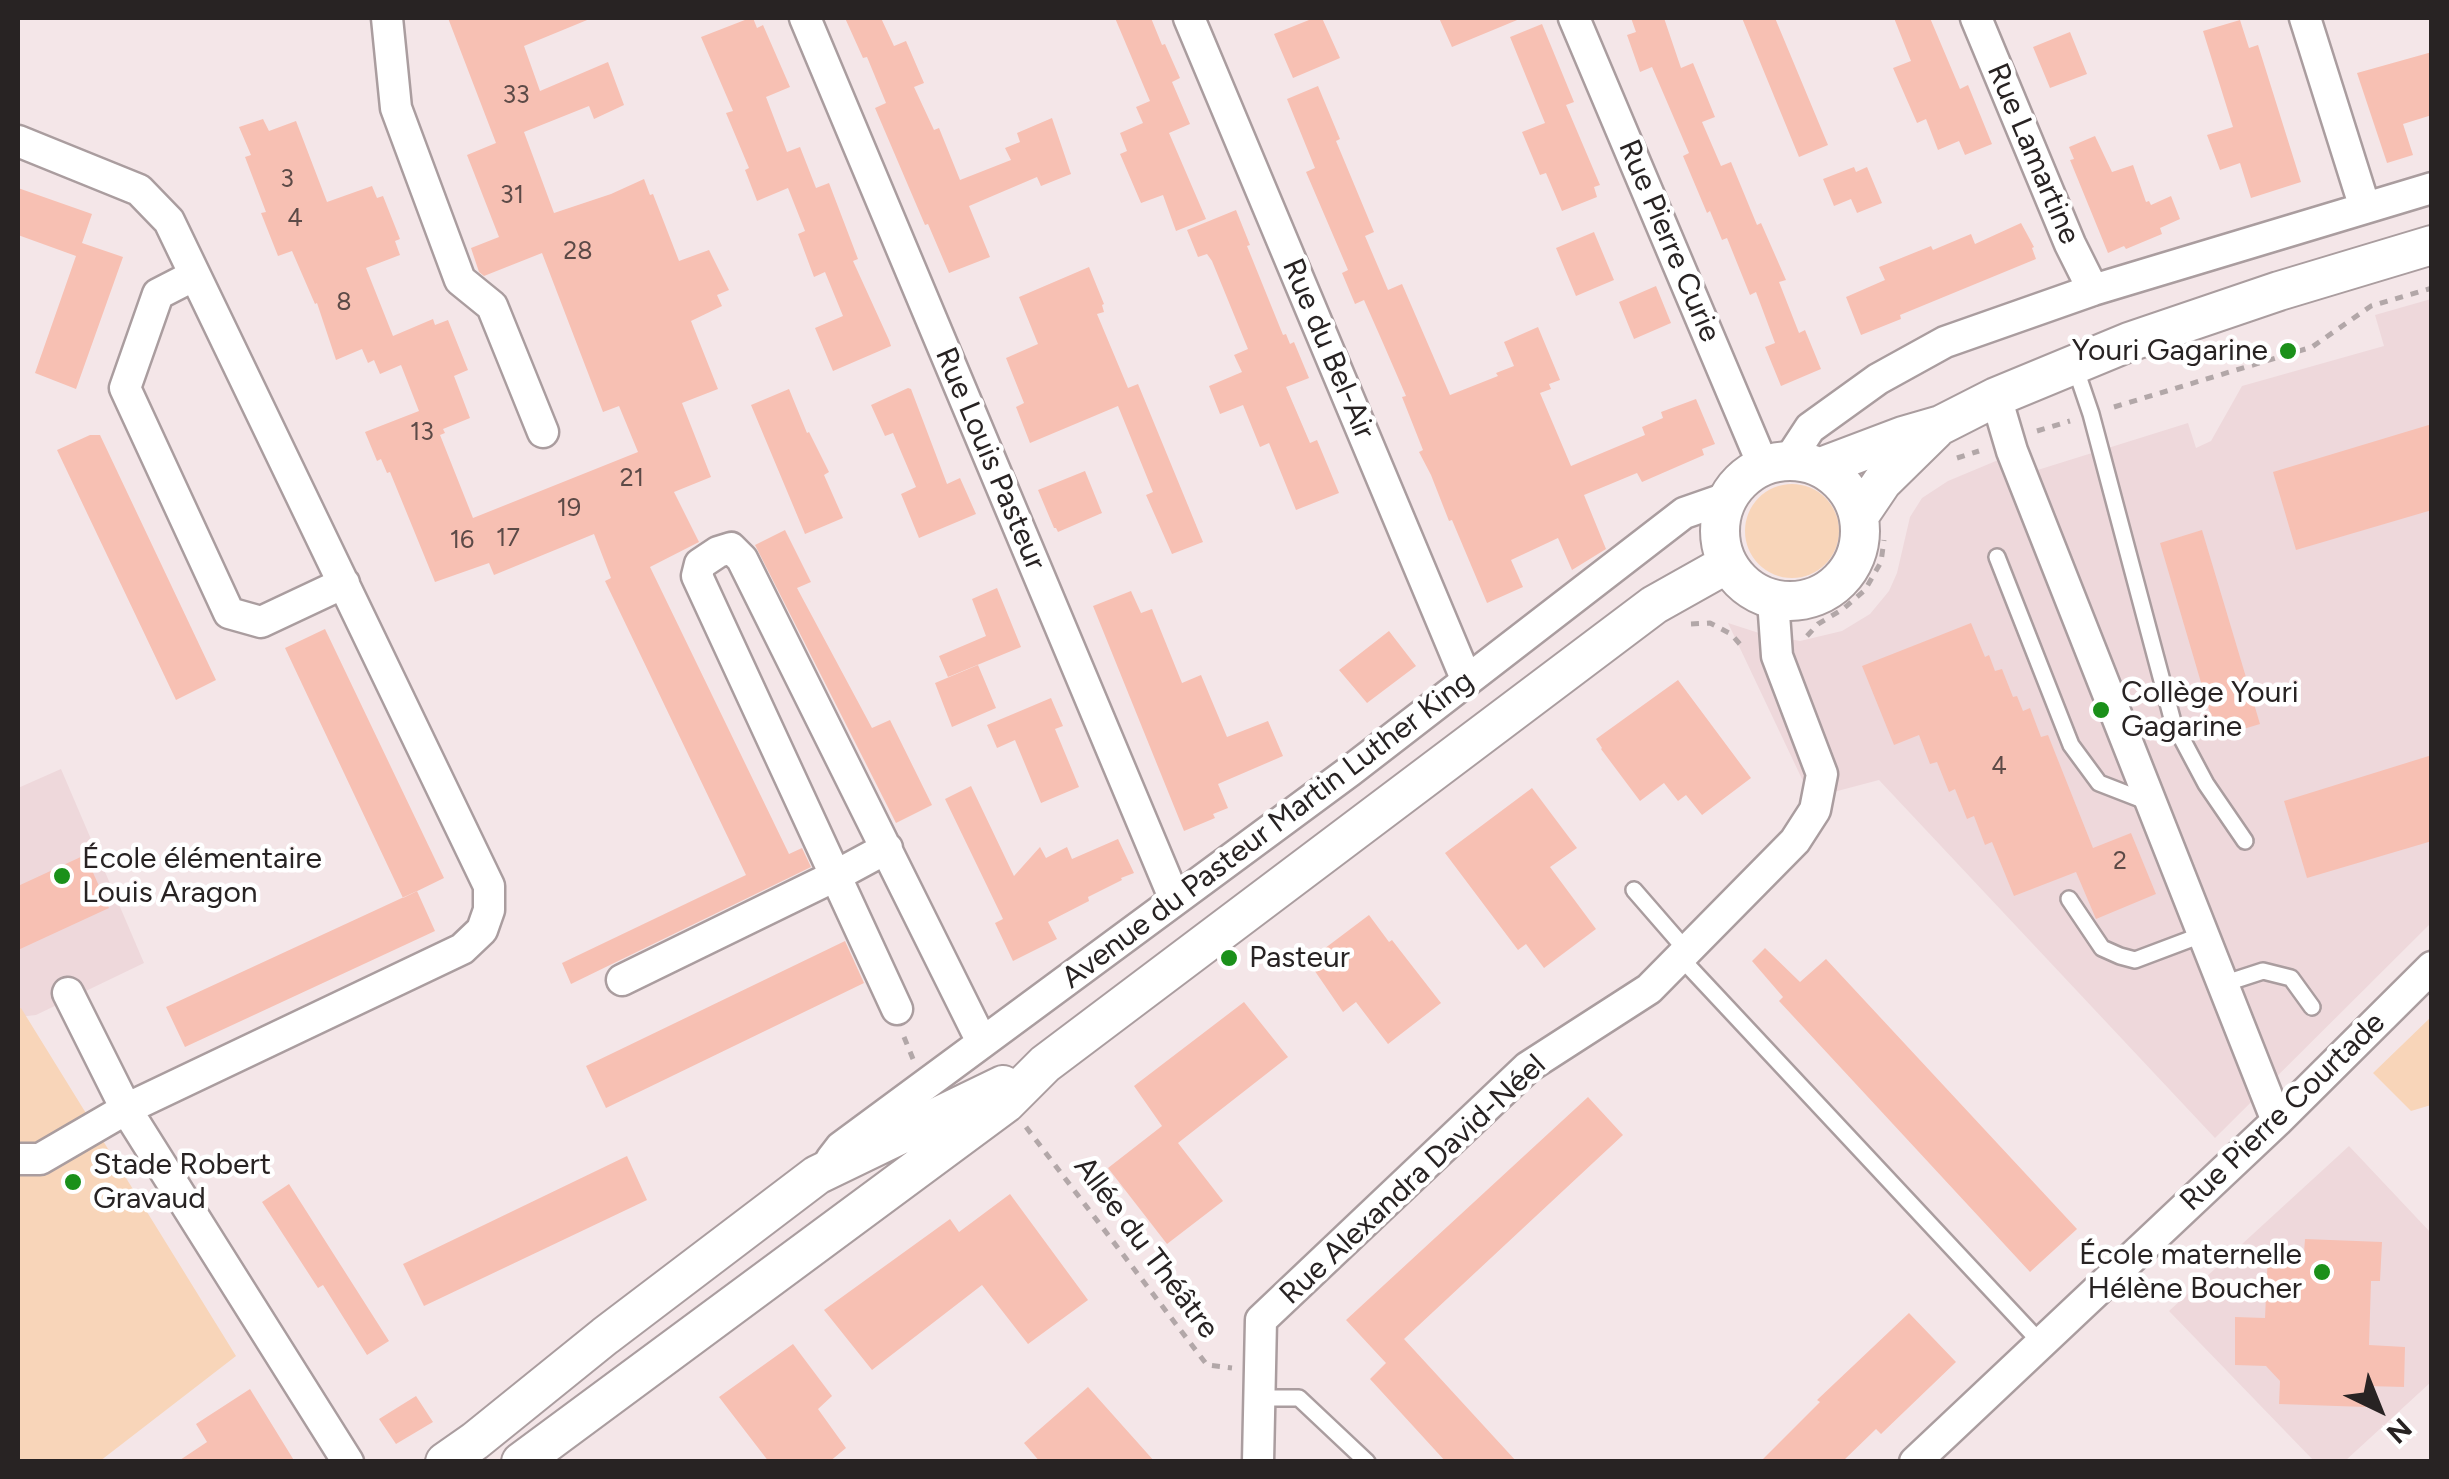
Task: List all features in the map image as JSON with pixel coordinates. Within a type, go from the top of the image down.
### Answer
[{"type":"street","points":[[388,18],[396,108],[460,280],[492,306],[543,432]]},
{"type":"street","name":"Rue Louis Pasteur","points":[[805,18],[1175,900]]},
{"type":"street","name":"Rue du Bel-Air","points":[[1188,18],[1467,681]]},
{"type":"street","name":"Rue Pierre Curie","points":[[1574,18],[1791,464]]},
{"type":"street","name":"Rue Lamartine","points":[[1976,18],[2070,244],[2094,290]]},
{"type":"street","points":[[2305,18],[2365,208]]},
{"type":"street","points":[[18,141],[139,190],[169,221],[489,886],[489,910],[482,930],[462,949],[126,1109],[40,1159],[18,1159]]},
{"type":"street","name":"Avenue du Pasteur Martin Luther King","points":[[1791,464],[1810,428],[1878,379],[1945,342],[2094,290],[2432,188]]},
{"type":"street","name":"Avenue du Pasteur Martin Luther King","points":[[1773,600],[1794,602],[1814,598],[1832,588],[1856,556],[1860,536],[1872,527],[1882,482],[1945,443],[1996,397],[2129,342],[2432,245]]},
{"type":"street","points":[[194,276],[158,294],[124,388],[229,613],[260,622],[344,584]]},
{"type":"street","points":[[1996,397],[2277,1121]]},
{"type":"street","name":"Avenue du Pasteur Martin Luther King","points":[[818,1176],[841,1147],[1467,681],[1684,513],[1727,498],[1742,478],[1791,464],[1903,436],[1945,443]]},
{"type":"street","points":[[1791,464],[1839,479],[1872,527]]},
{"type":"street","points":[[1727,498],[1720,520],[1720,543],[1728,564],[1739,580],[1773,600]]},
{"type":"street","points":[[898,1018],[698,576],[700,564],[718,552],[732,548],[742,558],[982,1042]]},
{"type":"street","name":"Avenue du Pasteur Martin Luther King","points":[[521,1462],[1006,1103],[1045,1064],[1654,604],[1728,564]]},
{"type":"street","name":"Rue Alexandra David-Néel","points":[[1258,1462],[1261,1320],[1528,1068],[1649,989],[1795,840],[1815,810],[1822,774],[1777,656],[1773,600]]},
{"type":"street","points":[[622,980],[887,848]]},
{"type":"street","name":"Rue Pierre Courtade","points":[[1915,1462],[2277,1121],[2432,968]]},
{"type":"street","points":[[68,993],[126,1109],[348,1462]]},
{"type":"street","name":"Avenue du Pasteur Martin Luther King","points":[[445,1462],[818,1176],[1045,1064]]},
{"type":"lane","points":[[2074,364],[2091,414],[2173,722],[2206,784],[2245,841]]},
{"type":"lane","points":[[1997,557],[2070,746],[2099,782],[2152,804]]},
{"type":"lane","points":[[1634,890],[1684,954],[2042,1342]]},
{"type":"lane","points":[[2069,899],[2102,948],[2135,960],[2204,934]]},
{"type":"lane","points":[[2223,984],[2263,971],[2277,974],[2291,978],[2312,1008]]},
{"type":"lane","points":[[1258,1385],[1299,1398],[1368,1462]]},
{"type":"path","points":[[1945,443],[2010,440],[2312,347],[2371,306],[2432,288]]},
{"type":"path","points":[[1687,624],[1710,623],[1731,634],[1749,655],[1777,656],[1865,590],[1880,562],[1872,527]]},
{"type":"path","points":[[898,1018],[926,1085]]},
{"type":"path","name":"Allée du Théâtre","points":[[1018,1117],[1208,1365],[1258,1385]]},
{"type":"shaded area","name":"Collège Youri Gagarine","points":[[2431,299],[2431,923],[2215,1138],[1879,780],[1811,798],[1728,623],[1800,641],[1842,631],[1870,614],[1889,591],[1910,517],[1922,498],[1948,481],[2003,458],[2012,478],[2188,423],[2196,448],[2211,441],[2242,386],[2384,346],[2375,315]]},
{"type":"shaded area","points":[[1792,484],[1810,487],[1825,498],[1836,513],[1836,549],[1825,564],[1810,575],[1792,578],[1774,575],[1759,564],[1748,549],[1745,531],[1748,513],[1759,498],[1774,487]]},
{"type":"shaded area","name":"École élémentaire Louis Aragon","points":[[61,769],[144,963],[36,1015],[18,1017],[18,788]]},
{"type":"shaded area","name":"Stade Robert Gravaud","points":[[21,1008],[236,1356],[100,1461],[18,1462]]},
{"type":"shaded area","points":[[2431,1017],[2431,1105],[2411,1111],[2373,1073]]},
{"type":"shaded area","name":"École maternelle Hélène Boucher","points":[[2349,1146],[2431,1233],[2431,1382],[2345,1461],[2314,1461],[2169,1311]]},
{"type":"building","points":[[448,18],[592,18],[524,46],[540,91],[608,62],[624,105],[594,119],[589,106],[524,132],[554,213],[644,179],[679,261],[709,250],[729,290],[717,295],[722,306],[691,321],[718,389],[682,403],[711,477],[674,492],[699,542],[650,567],[789,854],[802,848],[811,867],[571,984],[562,963],[746,875],[605,581],[611,578],[594,534],[494,575],[489,563],[435,582],[390,472],[387,473],[381,459],[377,461],[365,432],[419,411],[401,365],[380,374],[374,360],[368,363],[362,349],[336,360],[317,303],[292,251],[278,256],[261,213],[266,212],[245,157],[251,155],[239,127],[263,119],[269,131],[296,121],[327,202],[372,186],[377,198],[383,196],[400,239],[395,241],[400,255],[366,268],[393,336],[433,319],[435,325],[448,320],[468,370],[454,376],[470,418],[443,429],[445,433],[440,435],[473,518],[638,452],[619,406],[603,412],[542,253],[484,276],[479,272],[471,248],[499,237],[467,155],[496,143]]},
{"type":"building","points":[[750,18],[757,28],[763,25],[790,87],[766,97],[787,152],[800,147],[816,188],[829,183],[858,259],[853,261],[891,346],[833,371],[815,328],[843,316],[825,272],[814,277],[798,234],[805,231],[788,188],[757,201],[745,170],[749,168],[726,113],[733,111],[701,37]]},
{"type":"building","points":[[845,18],[881,18],[894,46],[906,41],[924,83],[914,87],[934,130],[939,128],[960,180],[1011,160],[1005,148],[1020,142],[1017,133],[1052,118],[1071,174],[1041,186],[1037,177],[969,206],[990,257],[949,273],[875,108],[886,103]]},
{"type":"building","points":[[1115,18],[1151,18],[1180,78],[1172,82],[1190,124],[1169,133],[1206,219],[1176,231],[1163,195],[1141,203],[1120,154],[1127,151],[1120,133],[1143,123],[1136,107],[1150,101]]},
{"type":"building","points":[[1322,18],[1340,58],[1293,78],[1274,34]]},
{"type":"building","points":[[1439,18],[1522,18],[1452,47]]},
{"type":"building","points":[[1631,18],[1664,18],[1681,68],[1693,63],[1715,117],[1702,122],[1721,166],[1731,162],[1757,225],[1761,223],[1786,280],[1779,282],[1799,333],[1805,330],[1821,369],[1781,386],[1765,347],[1775,343],[1756,292],[1750,295],[1727,238],[1722,240],[1710,211],[1707,213],[1683,156],[1689,153],[1652,67],[1640,72],[1627,35],[1636,32]]},
{"type":"building","points":[[1742,18],[1775,18],[1828,145],[1799,157]]},
{"type":"building","points":[[1894,18],[1930,18],[1960,89],[1968,85],[1992,144],[1965,155],[1959,141],[1938,150],[1926,119],[1917,123],[1893,68],[1911,61]]},
{"type":"building","points":[[2240,20],[2249,48],[2258,45],[2301,182],[2251,198],[2240,163],[2220,170],[2207,135],[2233,127],[2203,31]]},
{"type":"building","points":[[1542,24],[1574,102],[1566,105],[1600,185],[1594,187],[1597,197],[1562,211],[1546,173],[1540,175],[1522,132],[1545,123],[1510,37]]},
{"type":"building","points":[[2070,32],[2087,74],[2050,88],[2033,47]]},
{"type":"building","points":[[2432,52],[2432,115],[2403,124],[2413,155],[2387,163],[2357,73]]},
{"type":"building","points":[[1318,86],[1374,232],[1365,236],[1388,290],[1402,284],[1450,395],[1514,366],[1504,342],[1538,327],[1560,380],[1540,393],[1571,466],[1645,435],[1642,427],[1663,418],[1661,412],[1696,399],[1715,444],[1702,449],[1704,455],[1642,482],[1637,473],[1584,495],[1606,549],[1572,570],[1558,538],[1511,560],[1523,587],[1487,603],[1419,452],[1423,450],[1402,397],[1406,396],[1383,343],[1364,300],[1355,304],[1342,273],[1348,270],[1306,172],[1315,168],[1287,99]]},
{"type":"building","points":[[2095,136],[2112,172],[2133,165],[2146,202],[2151,205],[2171,196],[2180,219],[2160,228],[2162,234],[2108,253],[2070,160],[2074,159],[2069,147]]},
{"type":"building","points":[[1854,167],[1856,172],[1867,167],[1882,203],[1857,213],[1851,199],[1834,206],[1823,179]]},
{"type":"building","points":[[18,188],[92,214],[82,243],[123,257],[76,389],[35,373],[76,256],[18,235]]},
{"type":"building","points":[[1236,210],[1283,335],[1290,344],[1294,342],[1309,378],[1286,387],[1310,443],[1317,440],[1339,493],[1296,510],[1269,443],[1260,447],[1243,405],[1220,414],[1209,386],[1242,372],[1234,355],[1248,349],[1212,261],[1207,254],[1198,257],[1187,230]]},
{"type":"building","points":[[2021,223],[2036,259],[1861,335],[1846,297],[1885,280],[1879,267],[1971,234],[1975,244]]},
{"type":"building","points":[[1594,232],[1614,280],[1576,296],[1556,248]]},
{"type":"building","points":[[1089,267],[1104,304],[1104,312],[1097,314],[1128,388],[1138,384],[1203,542],[1172,554],[1146,495],[1153,492],[1118,406],[1030,443],[1016,407],[1024,403],[1006,358],[1038,344],[1019,297]]},
{"type":"building","points":[[1656,286],[1671,323],[1634,339],[1619,302]]},
{"type":"building","points":[[908,388],[947,484],[960,478],[976,514],[919,538],[901,494],[916,487],[893,433],[885,436],[871,405]]},
{"type":"building","points":[[789,389],[829,472],[824,475],[843,518],[805,534],[751,405]]},
{"type":"building","points":[[2432,424],[2432,510],[2296,550],[2273,472]]},
{"type":"building","points":[[90,435],[100,435],[216,680],[176,700],[57,450]]},
{"type":"building","points":[[1085,471],[1102,513],[1058,532],[1038,490]]},
{"type":"building","points":[[785,530],[811,582],[797,588],[872,728],[890,720],[932,805],[896,823],[755,545]]},
{"type":"building","points":[[2202,530],[2260,724],[2217,737],[2160,543]]},
{"type":"building","points":[[997,588],[1021,647],[948,677],[939,656],[986,636],[972,599]]},
{"type":"building","points":[[1131,591],[1141,613],[1152,609],[1182,683],[1201,675],[1227,737],[1268,721],[1283,756],[1218,784],[1228,808],[1184,831],[1093,606]]},
{"type":"building","points":[[1971,623],[1985,657],[1989,655],[1995,671],[2002,669],[2023,711],[2030,708],[2041,737],[2048,735],[2093,848],[2131,833],[2156,894],[2096,919],[2076,872],[2014,896],[1992,842],[1985,845],[1974,816],[1967,819],[1955,789],[1949,792],[1937,762],[1930,764],[1919,735],[1894,745],[1862,666]]},
{"type":"building","points":[[325,629],[444,878],[403,898],[285,648]]},
{"type":"building","points":[[1389,631],[1416,666],[1367,703],[1339,670]]},
{"type":"building","points":[[978,665],[996,708],[952,727],[935,683]]},
{"type":"building","points":[[1678,680],[1751,778],[1702,815],[1686,795],[1678,801],[1664,783],[1640,801],[1596,739]]},
{"type":"building","points":[[1051,698],[1063,726],[1055,729],[1079,787],[1041,803],[1015,740],[997,748],[987,725]]},
{"type":"building","points":[[2432,755],[2432,841],[2307,878],[2284,801]]},
{"type":"building","points":[[971,786],[1014,876],[1040,847],[1046,858],[1067,847],[1072,859],[1118,839],[1134,873],[1048,922],[1057,939],[1013,961],[995,923],[1003,919],[945,799]]},
{"type":"building","points":[[1532,788],[1577,848],[1550,867],[1596,929],[1544,968],[1526,944],[1518,950],[1445,853]]},
{"type":"building","points":[[85,855],[109,908],[18,950],[18,886]]},
{"type":"building","points":[[417,891],[435,931],[185,1047],[166,1007]]},
{"type":"building","points":[[1369,915],[1441,1003],[1388,1044],[1356,1002],[1343,1012],[1308,961]]},
{"type":"building","points":[[845,941],[864,983],[606,1108],[586,1066]]},
{"type":"building","points":[[1765,948],[1800,982],[1826,959],[2077,1229],[2030,1272],[1779,1001],[1783,997],[1752,961]]},
{"type":"building","points":[[1244,1002],[1288,1057],[1178,1143],[1223,1201],[1167,1244],[1108,1168],[1162,1126],[1134,1086]]},
{"type":"building","points":[[1588,1097],[1623,1135],[1404,1339],[1517,1462],[1446,1462],[1370,1379],[1386,1363],[1346,1320]]},
{"type":"building","points":[[627,1156],[647,1200],[424,1306],[403,1264]]},
{"type":"building","points":[[289,1184],[389,1341],[367,1355],[323,1285],[318,1288],[262,1202]]},
{"type":"building","points":[[1010,1194],[1088,1300],[1028,1344],[982,1285],[872,1370],[824,1310],[950,1219],[959,1232]]},
{"type":"building","points":[[2305,1239],[2382,1242],[2380,1281],[2371,1281],[2369,1345],[2405,1347],[2404,1387],[2367,1386],[2366,1407],[2279,1404],[2280,1381],[2266,1366],[2235,1365],[2235,1317],[2265,1318],[2268,1252],[2304,1253]]},
{"type":"building","points":[[1909,1313],[1956,1362],[1881,1434],[1876,1429],[1842,1462],[1760,1462],[1820,1402],[1817,1400]]},
{"type":"building","points":[[793,1344],[832,1396],[818,1409],[846,1448],[829,1462],[769,1462],[719,1397]]},
{"type":"building","points":[[1088,1387],[1155,1462],[1040,1462],[1024,1443]]},
{"type":"building","points":[[250,1389],[295,1462],[177,1462],[207,1442],[196,1424]]},
{"type":"building","points":[[416,1396],[433,1422],[396,1444],[379,1419]]},
{"type":"place","name":"Youri Gagarine","points":[[2288,351]]},
{"type":"place","name":"Collège Youri Gagarine","points":[[2101,710]]},
{"type":"place","name":"École élémentaire Louis Aragon","points":[[62,876]]},
{"type":"place","name":"Pasteur","points":[[1229,958]]},
{"type":"place","name":"Stade Robert Gravaud","points":[[73,1182]]},
{"type":"place","name":"École maternelle Hélène Boucher","points":[[2322,1272]]}]
